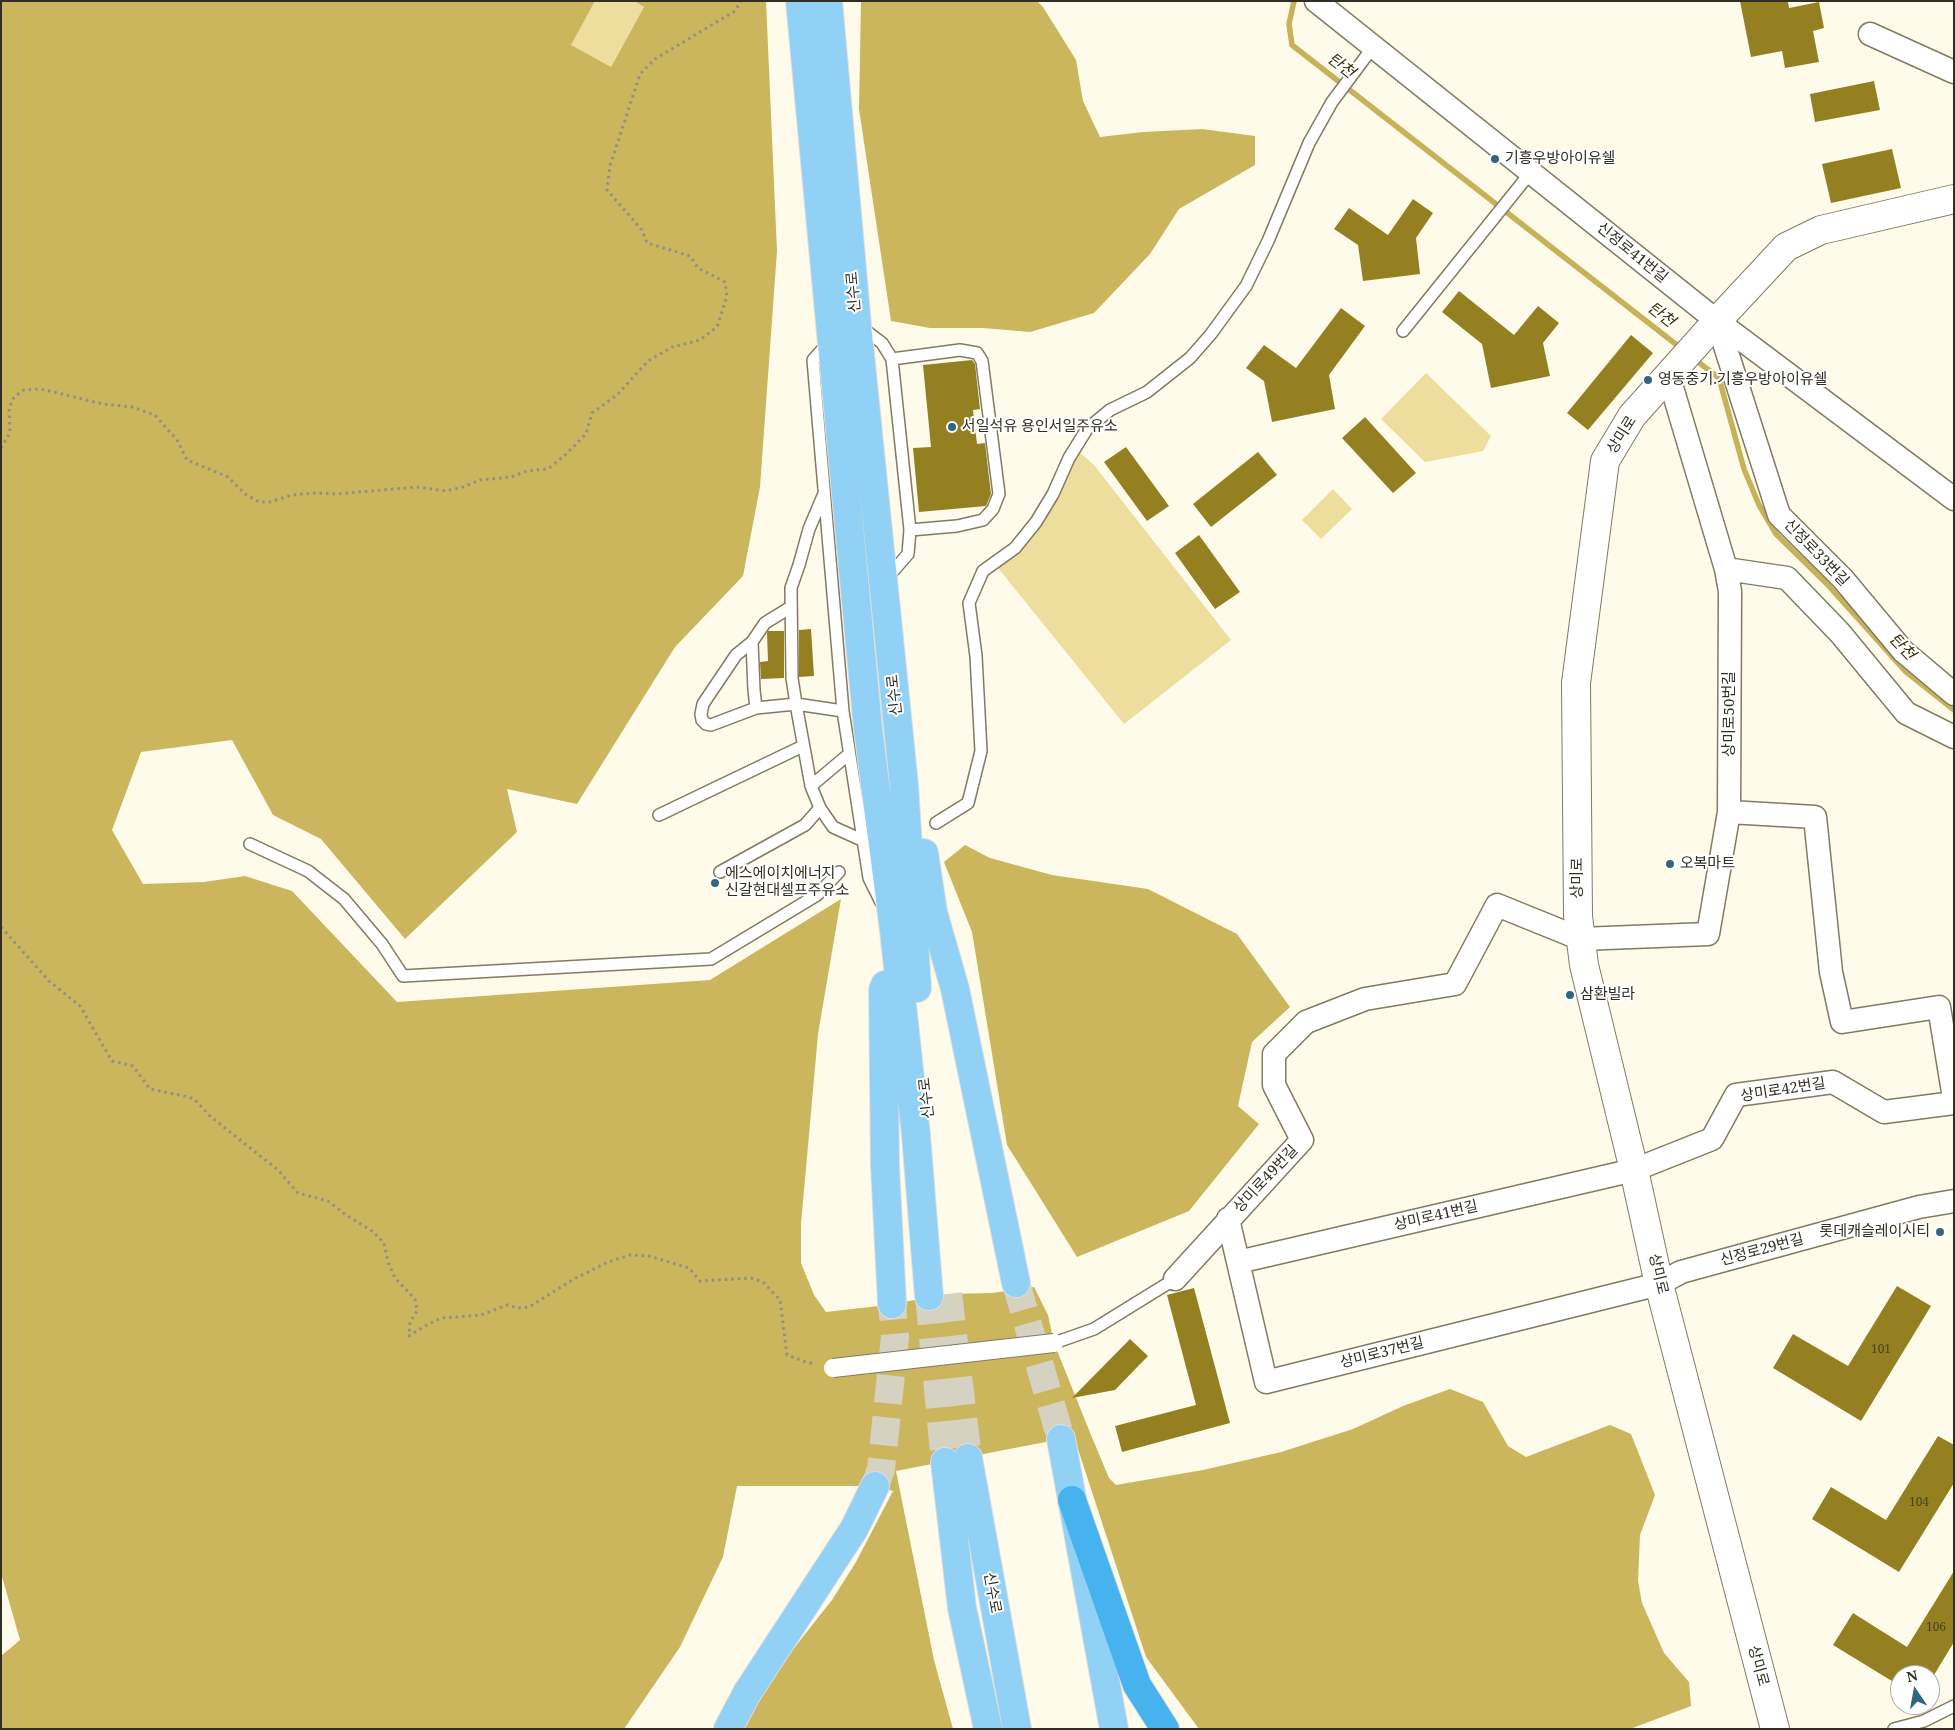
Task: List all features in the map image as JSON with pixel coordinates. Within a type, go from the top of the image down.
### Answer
[{"type":"highway","points":[[1072,1500],[1137,1685],[1165,1729]]},
{"type":"main road","name":"신수로","points":[[800,1],[868,728],[916,1134],[939,1295],[904,785],[857,325],[828,1]]},
{"type":"main road","points":[[904,785],[920,829],[933,912],[954,989],[1016,1283]]},
{"type":"main road","points":[[892,1304],[885,1166],[883,990],[894,941]]},
{"type":"main road","points":[[1061,1439],[1114,1729]]},
{"type":"main road","name":"신수로","points":[[988,1729],[962,1608],[957,1460],[1017,1729]]},
{"type":"main road","points":[[728,1729],[747,1694],[854,1529],[874,1486]]},
{"type":"street","name":"신정로41번길","points":[[1321,5],[1717,321],[1954,499]]},
{"type":"street","points":[[1870,34],[1954,72]]},
{"type":"street","name":"상미로","points":[[1775,1729],[1660,1284],[1584,965],[1578,916],[1576,682],[1605,461],[1632,416],[1668,374],[1786,247],[1821,230],[1954,199]]},
{"type":"street","name":"신정로33번길","points":[[1717,321],[1779,515],[1843,579],[1903,652],[1954,694]]},
{"type":"street","name":"상미로50번길","points":[[1581,939],[1708,934],[1729,812],[1730,591],[1726,569],[1668,374]]},
{"type":"street","points":[[1726,569],[1787,578],[1840,633],[1906,713],[1954,737]]},
{"type":"street","points":[[1729,812],[1815,817],[1831,972],[1842,1022],[1939,1007],[1954,1098]]},
{"type":"street","name":"상미로49번길","points":[[1176,1279],[1228,1219],[1302,1140],[1274,1085],[1274,1054],[1306,1022],[1365,999],[1456,984],[1497,905],[1581,939]]},
{"type":"street","name":"상미로42번길","points":[[1634,1170],[1712,1139],[1736,1095],[1833,1082],[1884,1112],[1954,1103]]},
{"type":"street","name":"상미로41번길","points":[[1238,1262],[1634,1170]]},
{"type":"street","name":"신정로29번길","points":[[1660,1284],[1680,1272],[1919,1207],[1954,1201]]},
{"type":"street","name":"상미로37번길","points":[[1228,1219],[1266,1382],[1660,1284]]},
{"type":"street","points":[[833,1368],[1054,1343]]},
{"type":"lane","points":[[936,823],[968,803],[981,752],[976,656],[969,603],[983,571],[1015,548],[1036,522],[1053,494],[1069,458],[1087,429],[1110,410],[1147,392],[1190,358],[1211,334],[1246,286],[1268,241],[1309,143],[1332,102],[1374,47]]},
{"type":"lane","points":[[1403,331],[1531,172]]},
{"type":"lane","points":[[857,325],[882,344],[892,359],[910,530],[908,554],[884,582]]},
{"type":"lane","points":[[831,338],[813,360],[842,712],[869,878],[894,941]]},
{"type":"lane","points":[[892,359],[960,350],[977,353],[982,360],[999,494],[993,509],[983,520],[956,526],[910,530]]},
{"type":"lane","points":[[824,494],[809,529],[791,588],[792,678],[810,786],[820,808],[833,826],[864,841]]},
{"type":"lane","points":[[791,607],[765,623],[752,642],[736,655],[703,704],[702,720],[706,724],[711,725],[756,708],[796,704],[842,712]]},
{"type":"lane","points":[[752,642],[756,708]]},
{"type":"lane","points":[[659,815],[803,746]]},
{"type":"lane","points":[[810,786],[849,754]]},
{"type":"lane","points":[[720,872],[805,825],[820,808]]},
{"type":"lane","points":[[250,844],[308,871],[344,899],[382,944],[403,976],[711,959],[817,895],[839,872]]},
{"type":"lane","points":[[1054,1343],[1094,1329],[1176,1279]]},
{"type":"lane","points":[[1894,1729],[1924,1721],[1954,1706]]},
{"type":"path","points":[[1,448],[10,433],[9,408],[14,397],[24,390],[41,389],[103,404],[132,407],[155,415],[177,440],[188,460],[228,477],[245,494],[259,502],[269,502],[292,495],[336,494],[417,487],[446,491],[480,480],[511,476],[527,470],[548,469],[586,434],[592,413],[617,395],[648,361],[672,348],[700,340],[717,327],[727,296],[725,282],[698,268],[690,256],[647,243],[642,230],[607,190],[610,166],[640,74],[655,59],[735,11],[741,1]]},
{"type":"path","points":[[1,927],[49,981],[80,1006],[112,1061],[133,1066],[150,1090],[189,1097],[196,1101],[211,1117],[278,1170],[298,1193],[328,1201],[372,1231],[384,1243],[388,1262],[395,1278],[415,1299],[417,1311],[410,1322],[409,1336],[441,1318],[481,1315],[507,1305],[518,1308],[529,1307],[574,1279],[608,1262],[630,1255],[649,1256],[689,1268],[700,1281],[751,1278],[762,1282],[780,1300],[787,1355],[806,1362],[833,1368]]},
{"type":"shaded area","points":[[1,1],[595,1],[571,45],[611,67],[644,7],[634,1],[766,1],[777,251],[760,487],[743,576],[675,647],[577,804],[507,789],[517,832],[405,939],[321,839],[273,815],[232,740],[141,752],[112,830],[143,884],[204,882],[245,876],[292,891],[397,1002],[710,980],[841,899],[818,1034],[801,1224],[801,1263],[814,1295],[826,1312],[887,1305],[948,1294],[992,1293],[1034,1287],[1048,1315],[1054,1343],[1091,1435],[1109,1478],[1116,1485],[1203,1470],[1281,1452],[1353,1429],[1403,1406],[1450,1389],[1483,1402],[1508,1446],[1526,1457],[1610,1425],[1631,1434],[1655,1495],[1640,1535],[1638,1581],[1642,1603],[1664,1653],[1689,1682],[1691,1706],[1630,1729],[1199,1729],[1146,1657],[1075,1440],[1061,1439],[896,1471],[934,1660],[953,1729],[735,1729],[760,1691],[832,1600],[856,1562],[893,1491],[875,1486],[737,1486],[723,1557],[680,1647],[624,1729],[1,1729],[1,1656],[20,1640],[1,1573]]},
{"type":"shaded area","points":[[595,1],[634,1],[644,7],[611,67],[570,46]]},
{"type":"shaded area","points":[[861,1],[1037,1],[1043,7],[1076,60],[1083,101],[1100,137],[1143,132],[1202,129],[1255,136],[1255,165],[1179,209],[1150,254],[1094,313],[1030,332],[983,328],[930,328],[891,321],[859,109]]},
{"type":"shaded area","points":[[1426,373],[1491,436],[1483,451],[1425,462],[1381,419]]},
{"type":"shaded area","points":[[1075,448],[1094,465],[1231,640],[1124,724],[994,563],[1015,548]]},
{"type":"shaded area","points":[[1333,489],[1352,509],[1321,539],[1302,520]]},
{"type":"shaded area","points":[[965,845],[990,858],[1052,875],[1148,889],[1237,934],[1290,1007],[1252,1042],[1238,1106],[1259,1124],[1189,1211],[1077,1257],[1007,1145],[972,932],[944,862]]},
{"type":"building","points":[[1740,1],[1788,1],[1789,8],[1819,2],[1824,28],[1813,31],[1819,62],[1785,68],[1782,51],[1751,57]]},
{"type":"building","points":[[1874,81],[1880,110],[1815,122],[1810,94]]},
{"type":"building","points":[[1892,149],[1901,188],[1831,203],[1822,164]]},
{"type":"building","points":[[1413,199],[1433,213],[1416,238],[1420,274],[1363,281],[1358,245],[1334,229],[1349,208],[1388,235]]},
{"type":"building","points":[[1459,291],[1514,335],[1538,306],[1559,323],[1543,343],[1550,376],[1491,388],[1482,344],[1442,312]]},
{"type":"building","points":[[1341,308],[1365,326],[1329,375],[1335,409],[1272,422],[1264,381],[1246,368],[1264,345],[1296,368]]},
{"type":"building","points":[[1631,335],[1653,353],[1588,430],[1567,413]]},
{"type":"building","name":"서일석유 용인서일주유소","points":[[972,360],[975,364],[980,409],[973,410],[977,444],[985,443],[991,494],[986,506],[919,512],[913,448],[931,447],[923,365]]},
{"type":"building","points":[[1365,417],[1416,473],[1393,493],[1342,438]]},
{"type":"building","points":[[1126,447],[1169,506],[1147,521],[1104,462]]},
{"type":"building","points":[[1258,452],[1277,475],[1211,527],[1193,504]]},
{"type":"building","points":[[1199,535],[1240,592],[1215,609],[1175,553]]},
{"type":"building","points":[[811,629],[814,676],[799,677],[799,630]]},
{"type":"building","points":[[768,631],[784,631],[784,678],[761,679],[760,662],[768,661]]},
{"type":"building","points":[[1897,1286],[1931,1306],[1861,1421],[1773,1368],[1793,1334],[1848,1366]]},
{"type":"building","points":[[1194,1288],[1230,1423],[1122,1452],[1115,1426],[1196,1405],[1167,1295]]},
{"type":"building","points":[[1130,1339],[1148,1356],[1115,1390],[1072,1398]]},
{"type":"building","points":[[1938,1436],[1954,1445],[1954,1483],[1899,1572],[1812,1519],[1831,1487],[1886,1520]]},
{"type":"building","points":[[1954,1571],[1954,1642],[1940,1665],[1890,1665],[1890,1680],[1833,1645],[1853,1613],[1907,1647]]},
{"type":"waterway","name":"탄천","points":[[1294,1],[1289,24],[1292,45],[1682,349]]},
{"type":"waterway","name":"탄천","points":[[1693,358],[1719,378],[1744,469],[1759,505],[1776,534],[1826,583],[1905,671],[1954,710]]},
{"type":"tunnel","points":[[1016,1283],[1061,1439]]},
{"type":"tunnel","points":[[948,1294],[968,1458]]},
{"type":"tunnel","points":[[929,1296],[945,1462]]},
{"type":"tunnel","points":[[875,1486],[881,1469],[895,1337],[892,1304]]},
{"type":"place","name":"기흥우방아이유쉘","points":[[1495,159]]},
{"type":"place","name":"영동중기.기흥우방아이유쉘","points":[[1648,380]]},
{"type":"place","name":"서일석유 용인서일주유소","points":[[952,427]]},
{"type":"place","name":"오복마트","points":[[1670,864]]},
{"type":"place","name":"에스에이치에너지 신갈현대셀프주유소","points":[[715,883]]},
{"type":"place","name":"삼환빌라","points":[[1570,995]]},
{"type":"place","name":"롯데캐슬레이시티","points":[[1940,1232]]}]
